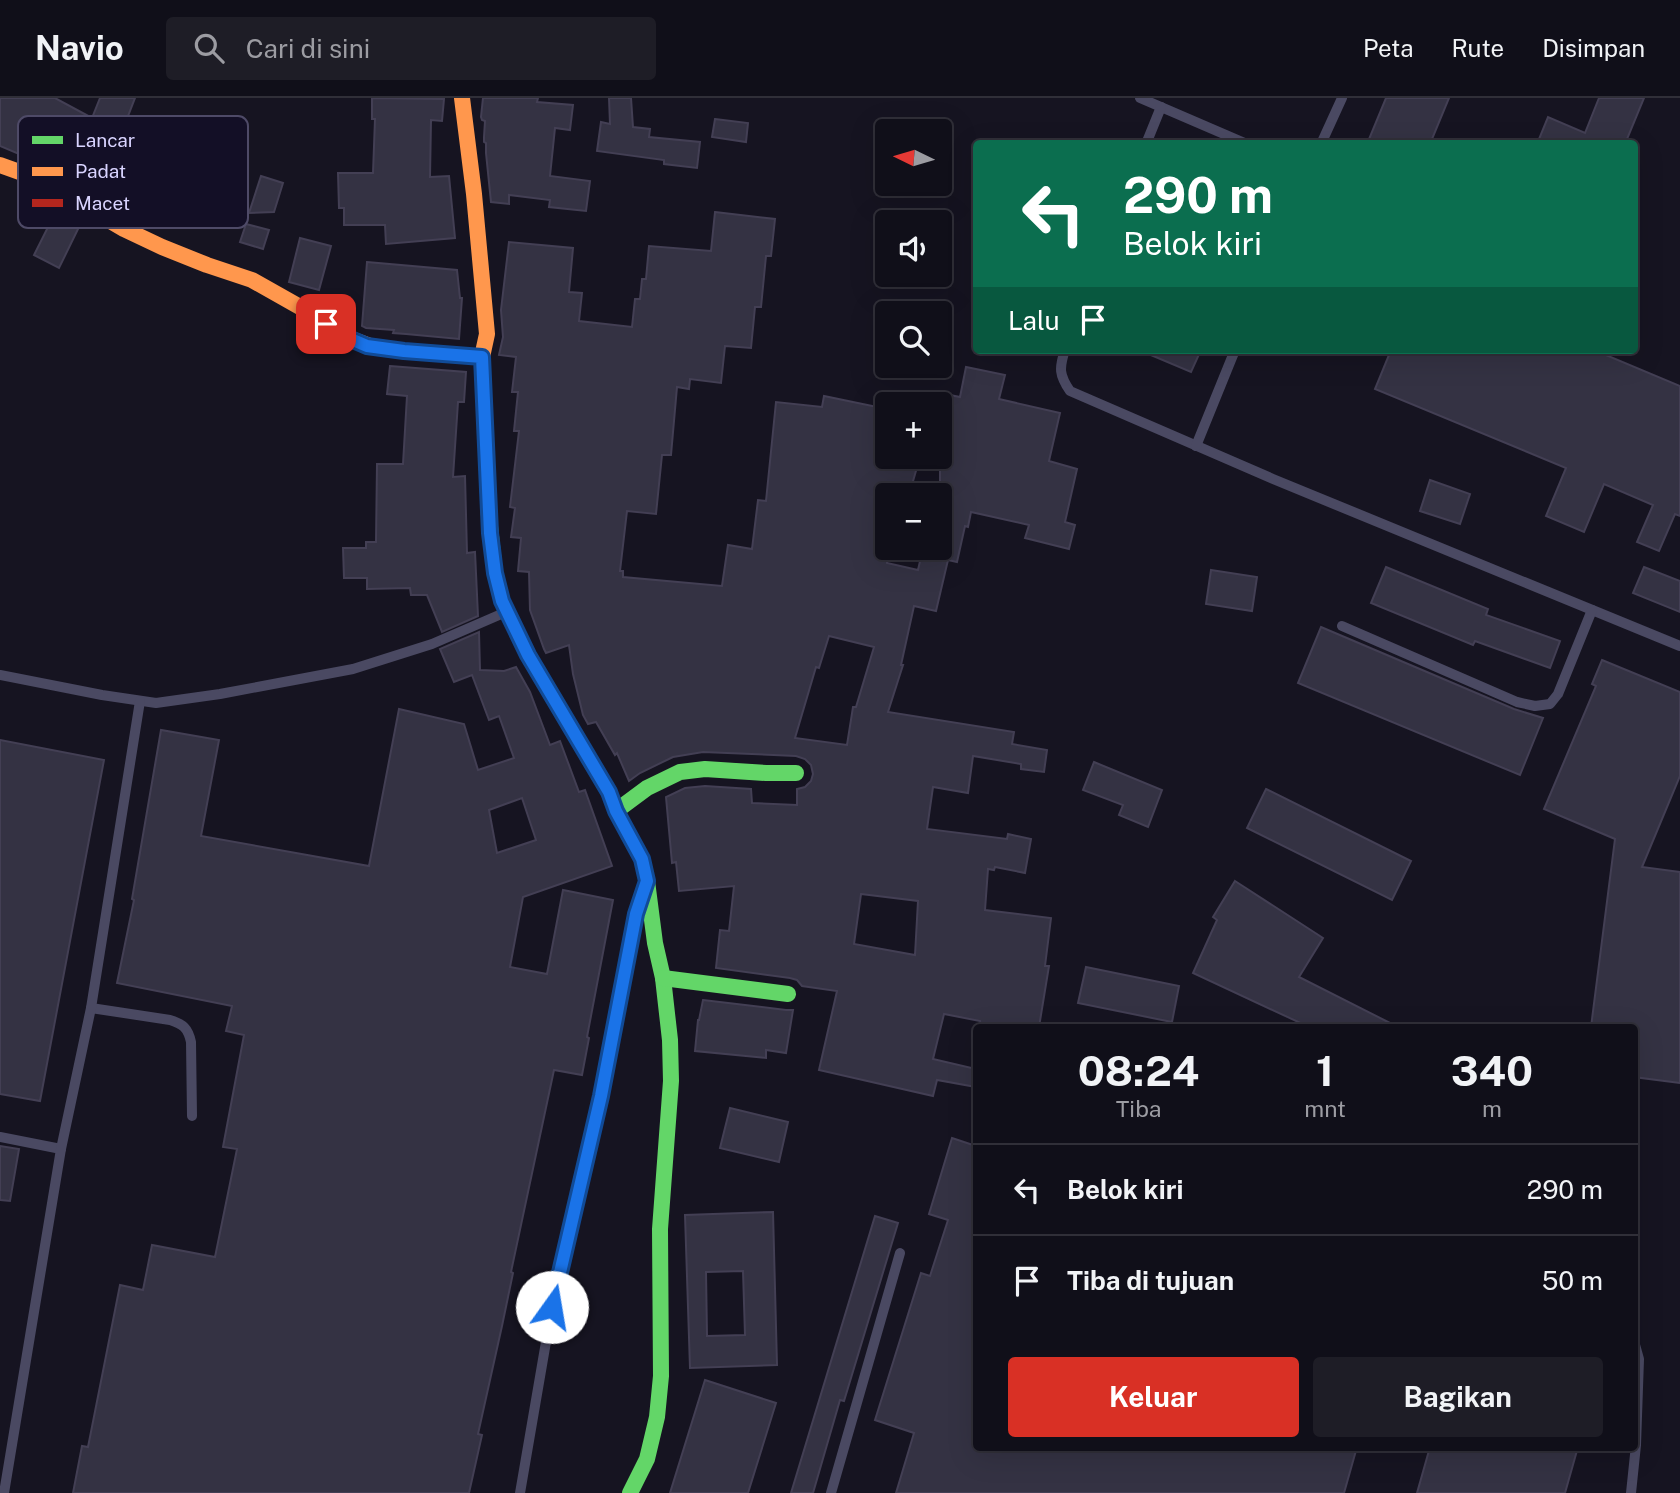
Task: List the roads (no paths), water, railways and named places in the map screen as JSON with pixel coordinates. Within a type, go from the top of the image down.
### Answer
[{"type":"street","points":[[462,98],[487,334],[482,357],[490,533],[495,573],[502,601],[528,655],[609,792],[616,811],[642,859],[663,978],[670,1040],[671,1081],[660,1229],[661,1377],[657,1417],[647,1459],[630,1493]]},
{"type":"street","points":[[0,165],[18,171]]},
{"type":"street","points":[[122,228],[207,265],[252,279],[346,337],[367,346],[482,357]]},
{"type":"street","points":[[616,811],[647,788],[680,772],[705,769],[766,774],[796,773]]},
{"type":"street","points":[[663,978],[788,994]]},
{"type":"lane","points":[[1140,98],[1238,140]]},
{"type":"lane","points":[[1323,140],[1342,98]]},
{"type":"lane","points":[[1148,140],[1161,107]]},
{"type":"lane","points":[[1064,354],[1061,378],[1070,391],[1273,480],[1680,646]]},
{"type":"lane","points":[[1196,446],[1233,354]]},
{"type":"lane","points":[[1342,626],[1517,702],[1535,706],[1550,704],[1558,694],[1592,610]]},
{"type":"lane","points":[[0,675],[156,703],[353,669],[432,644],[507,612]]},
{"type":"lane","points":[[4,1493],[61,1149],[91,1009],[140,701]]},
{"type":"lane","points":[[520,1493],[552,1307],[601,1096],[636,914],[647,881]]},
{"type":"lane","points":[[91,1009],[170,1020],[189,1030],[192,1116]]},
{"type":"lane","points":[[0,1138],[61,1149]]},
{"type":"lane","points":[[831,1493],[900,1253]]},
{"type":"lane","points":[[1638,1355],[1638,1388]]},
{"type":"lane","points":[[1632,1493],[1636,1451]]}]
